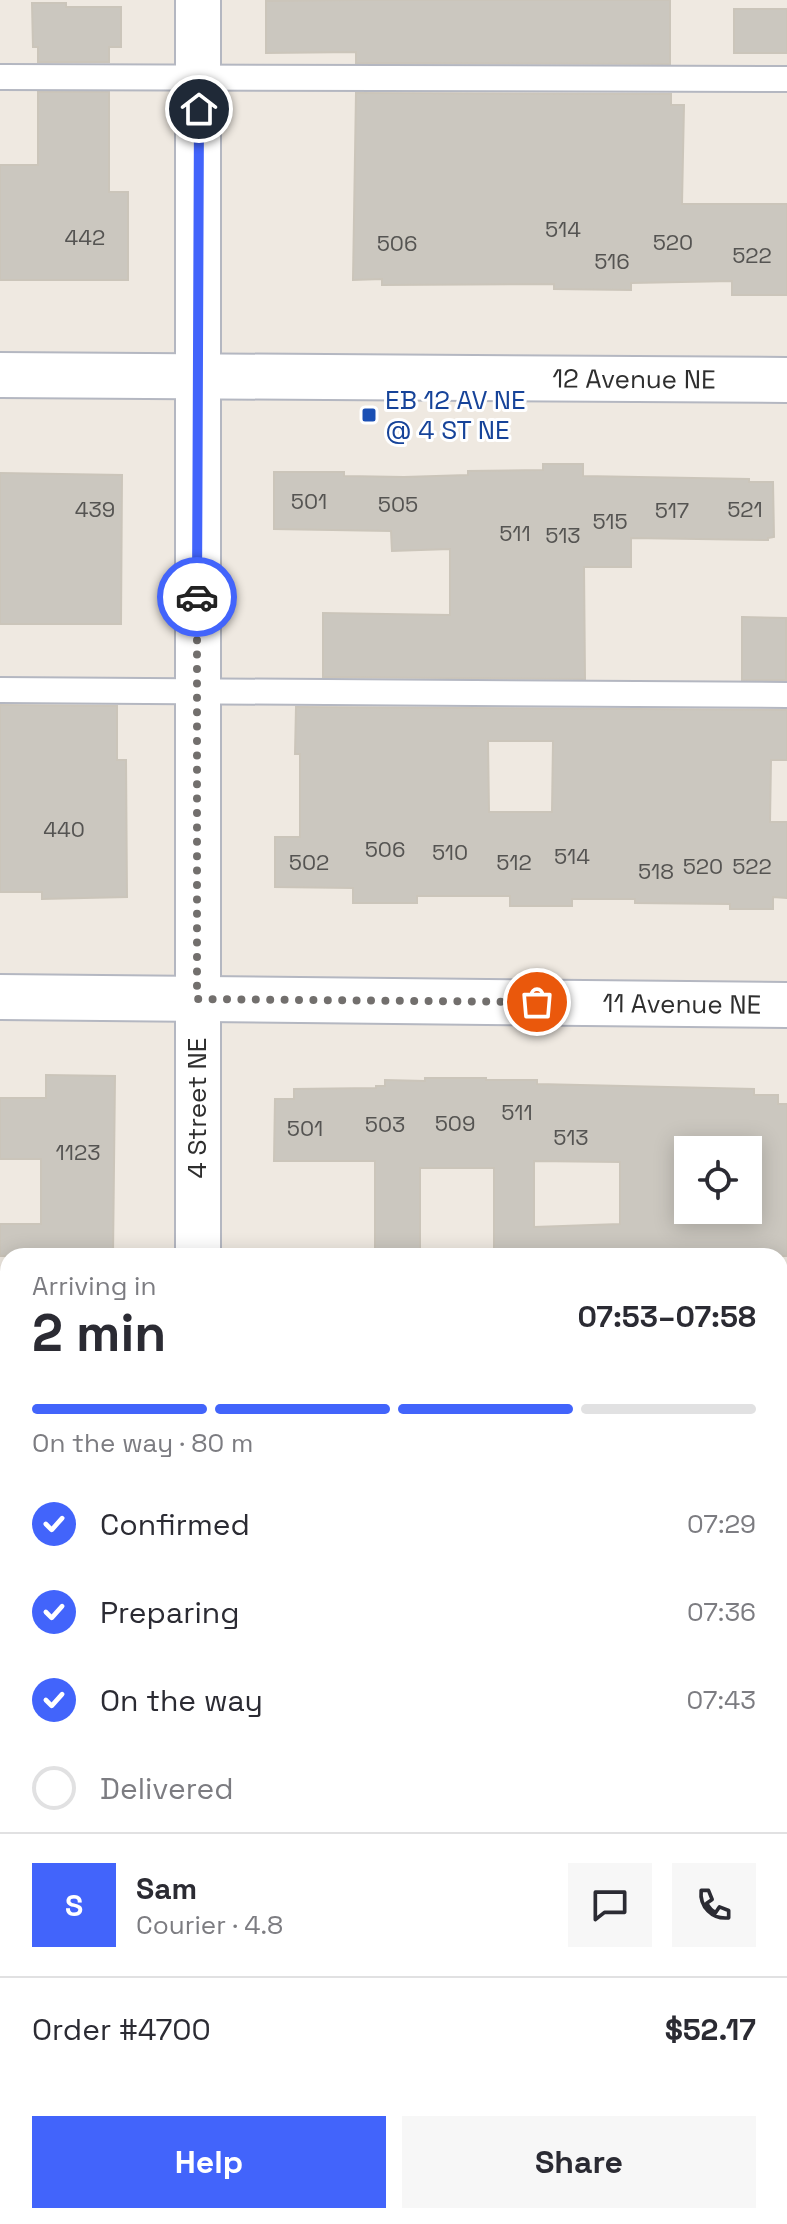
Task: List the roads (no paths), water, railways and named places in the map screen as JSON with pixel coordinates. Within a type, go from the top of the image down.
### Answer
[{"type":"street","name":"4 Street NE","points":[[198,0],[198,1248]]},
{"type":"street","name":"12 Avenue NE","points":[[0,375],[787,380]]},
{"type":"street","name":"11 Avenue NE","points":[[0,997],[787,1005]]},
{"type":"lane","points":[[0,77],[787,79]]},
{"type":"lane","points":[[0,690],[787,695]]},
{"type":"place","name":"EB 12 AV NE @ 4 ST NE","points":[[369,415]]}]
